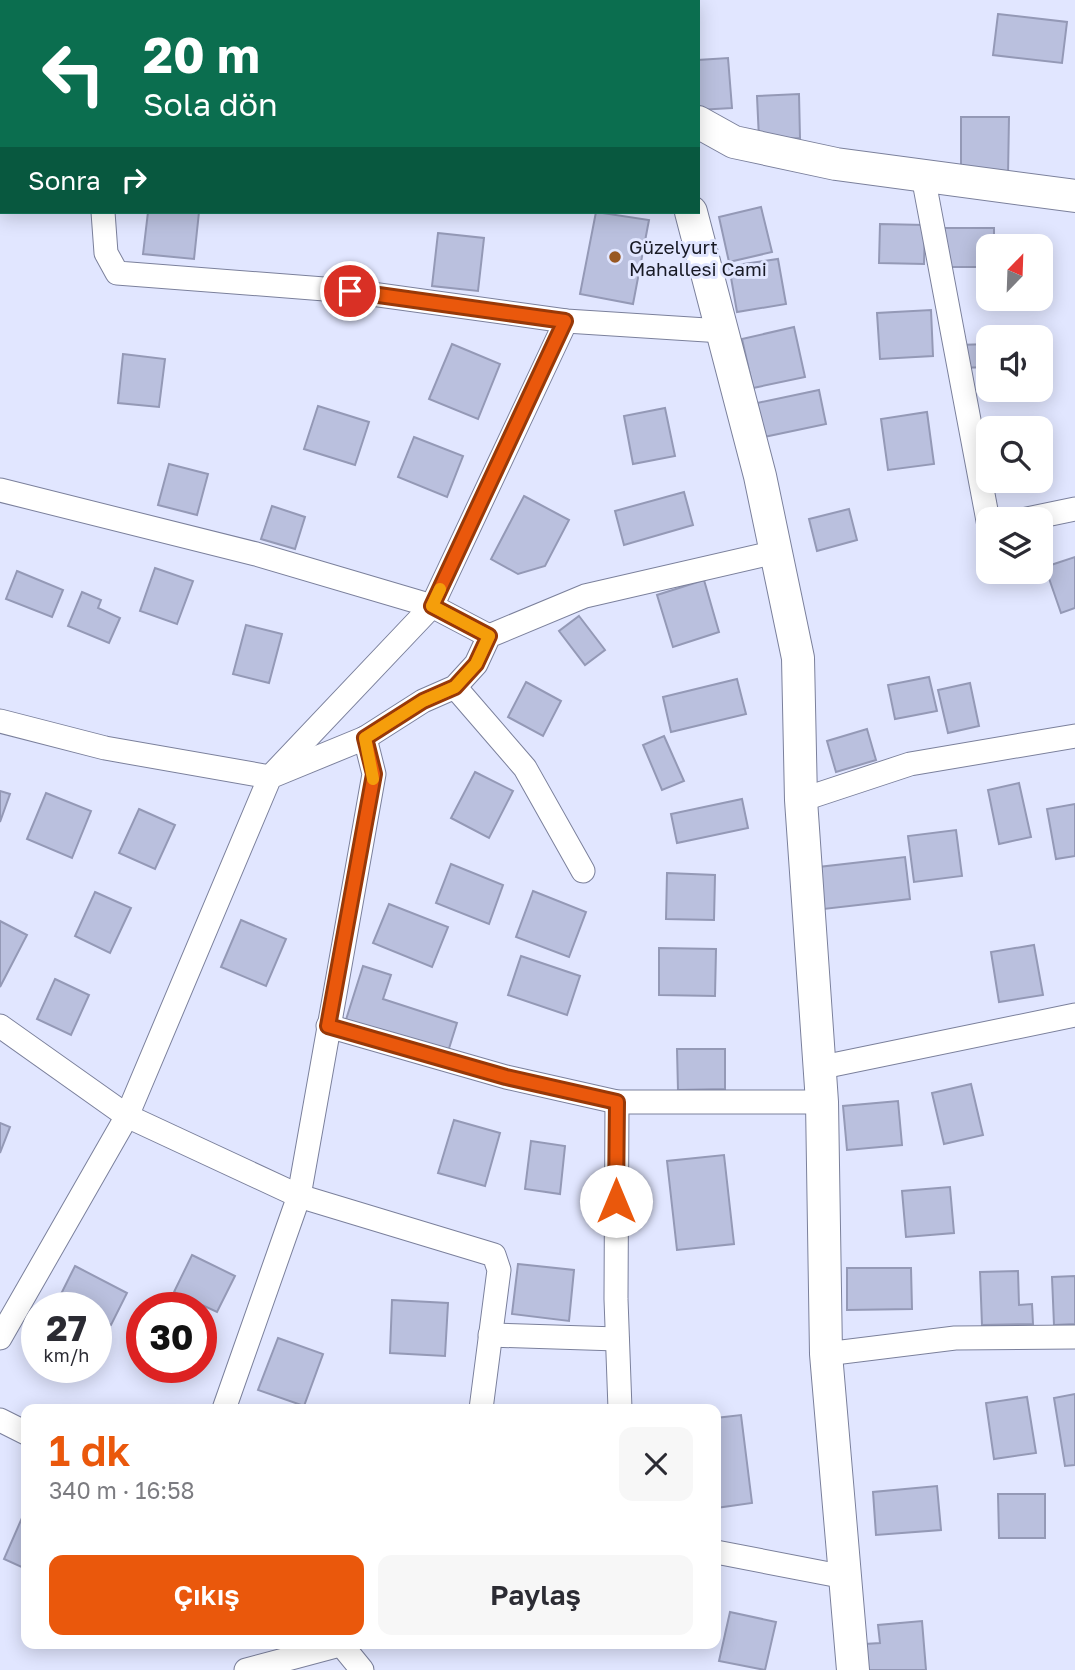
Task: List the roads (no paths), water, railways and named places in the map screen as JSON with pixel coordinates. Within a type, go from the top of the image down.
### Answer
[{"type":"street","points":[[700,123],[734,142],[836,164],[1075,196]]},
{"type":"street","points":[[923,176],[985,507]]},
{"type":"street","points":[[103,214],[106,253],[117,273],[350,291],[565,321],[722,331]]},
{"type":"street","points":[[692,214],[760,476],[798,658],[800,800],[822,1102],[826,1354],[853,1670]]},
{"type":"street","points":[[0,1338],[127,1115],[270,777],[432,606],[565,321]]},
{"type":"street","points":[[0,491],[256,554],[432,606],[489,636]]},
{"type":"street","points":[[1053,514],[1075,509]]},
{"type":"street","points":[[0,721],[106,748],[270,777],[365,738],[423,701],[455,687],[476,664],[489,636],[585,596],[776,552]]},
{"type":"street","points":[[455,687],[525,768],[583,871]]},
{"type":"street","points":[[800,800],[910,764],[1075,736]]},
{"type":"street","points":[[225,1404],[299,1196],[374,774],[365,738]]},
{"type":"street","points":[[818,1068],[1075,1014]]},
{"type":"street","points":[[0,1026],[127,1115],[299,1196],[494,1255],[499,1270],[482,1404]]},
{"type":"street","points":[[328,1026],[506,1077],[617,1102],[822,1102]]},
{"type":"street","points":[[617,1102],[617,1339],[620,1404]]},
{"type":"street","points":[[490,1335],[617,1339]]},
{"type":"street","points":[[826,1354],[955,1338],[1075,1337]]},
{"type":"street","points":[[0,1420],[21,1430]]},
{"type":"street","points":[[721,1553],[845,1577]]},
{"type":"street","points":[[246,1670],[322,1649]]},
{"type":"street","points":[[344,1649],[362,1670]]},
{"type":"place","name":"Güzelyurt Mahallesi Cami","points":[[615,257]]}]
